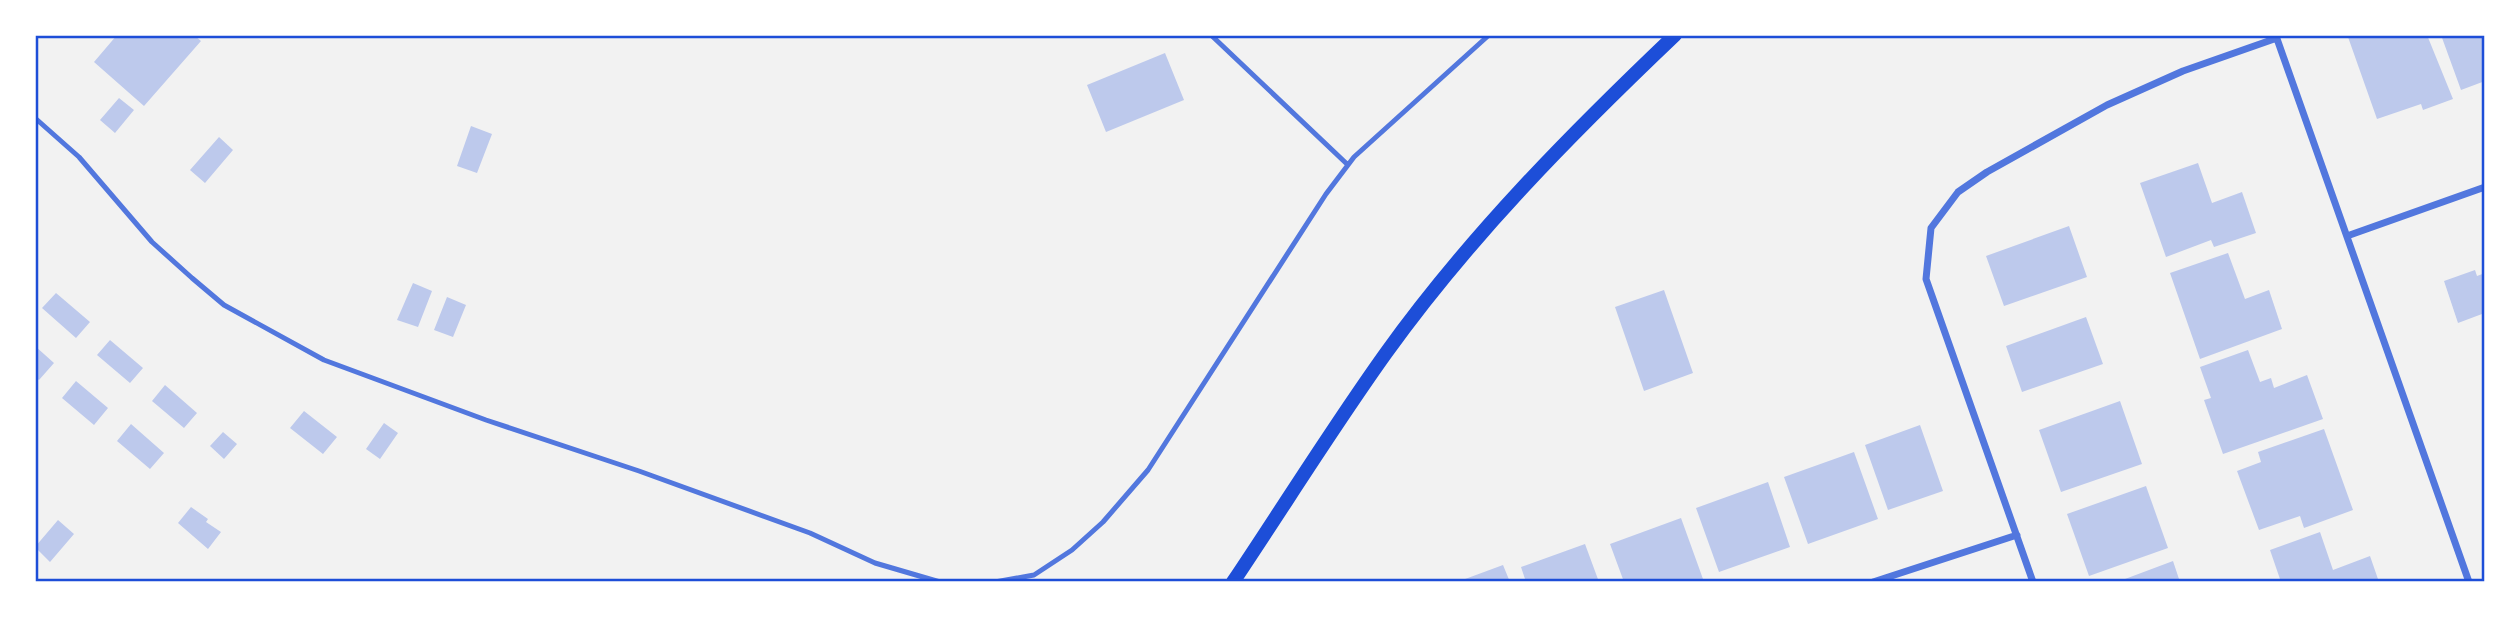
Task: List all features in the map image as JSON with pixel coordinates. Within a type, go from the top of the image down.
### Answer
[{"type":"main road","points":[[1233,582],[1387,352],[1478,236],[1578,127],[1675,35]]},
{"type":"street","points":[[2034,582],[1926,279],[1931,228],[1958,192],[1987,172],[2106,105],[2183,71],[2277,36],[2469,582]]},
{"type":"street","points":[[2347,236],[2485,187]]},
{"type":"street","points":[[1873,582],[2017,535]]},
{"type":"lane","points":[[1211,35],[1348,165]]},
{"type":"lane","points":[[995,582],[1034,575],[1072,550],[1103,522],[1148,470],[1326,194],[1348,165],[1489,35]]},
{"type":"lane","points":[[35,118],[79,157],[152,242],[192,278],[224,304],[324,360],[486,420],[639,471],[810,533],[875,563],[940,582]]},
{"type":"building","points":[[117,35],[194,35],[201,41],[144,106],[94,62]]},
{"type":"building","points":[[2427,35],[2453,99],[2423,110],[2421,104],[2377,119],[2348,37]]},
{"type":"building","points":[[2441,35],[2485,35],[2485,81],[2461,90]]},
{"type":"building","points":[[1165,53],[1184,100],[1106,132],[1087,85]]},
{"type":"building","points":[[119,98],[134,110],[115,133],[100,120]]},
{"type":"building","points":[[471,126],[492,134],[477,173],[457,166]]},
{"type":"building","points":[[219,137],[233,150],[205,183],[190,170]]},
{"type":"building","points":[[2198,163],[2212,203],[2242,192],[2256,233],[2214,247],[2211,240],[2166,257],[2140,183]]},
{"type":"building","points":[[2069,226],[2087,277],[2004,306],[1986,256]]},
{"type":"building","points":[[2228,253],[2245,299],[2269,290],[2282,329],[2200,359],[2170,273]]},
{"type":"building","points":[[2475,270],[2477,276],[2485,273],[2485,322],[2482,314],[2458,323],[2444,281]]},
{"type":"building","points":[[413,283],[432,291],[418,327],[397,320]]},
{"type":"building","points":[[1664,290],[1693,373],[1644,391],[1615,307]]},
{"type":"building","points":[[56,293],[90,322],[76,338],[42,308]]},
{"type":"building","points":[[447,297],[466,305],[453,337],[434,330]]},
{"type":"building","points":[[2086,317],[2103,364],[2022,392],[2006,346]]},
{"type":"building","points":[[110,340],[143,368],[130,383],[97,355]]},
{"type":"building","points":[[35,346],[54,363],[39,380],[35,377]]},
{"type":"building","points":[[2248,350],[2260,382],[2271,378],[2274,388],[2307,375],[2323,419],[2223,454],[2204,400],[2211,398],[2200,367]]},
{"type":"building","points":[[76,381],[108,408],[94,425],[62,398]]},
{"type":"building","points":[[165,385],[197,413],[184,428],[152,401]]},
{"type":"building","points":[[2120,401],[2142,464],[2061,492],[2039,430]]},
{"type":"building","points":[[304,411],[337,437],[323,454],[290,428]]},
{"type":"building","points":[[384,423],[398,433],[380,459],[366,449]]},
{"type":"building","points":[[131,424],[164,453],[150,469],[117,441]]},
{"type":"building","points":[[1920,425],[1943,491],[1888,510],[1865,445]]},
{"type":"building","points":[[2324,429],[2353,510],[2304,528],[2300,516],[2259,530],[2237,471],[2261,462],[2258,452]]},
{"type":"building","points":[[223,432],[237,444],[224,459],[210,446]]},
{"type":"building","points":[[1854,452],[1878,519],[1808,544],[1784,477]]},
{"type":"building","points":[[1768,482],[1790,547],[1719,572],[1696,508]]},
{"type":"building","points":[[2146,486],[2168,548],[2089,576],[2067,514]]},
{"type":"building","points":[[191,507],[221,532],[208,549],[178,523]]},
{"type":"building","points":[[1681,518],[1703,579],[1695,582],[1624,582],[1610,544]]},
{"type":"building","points":[[58,520],[74,534],[50,562],[35,547]]},
{"type":"building","points":[[2320,532],[2333,570],[2370,556],[2379,582],[2281,582],[2270,550]]},
{"type":"building","points":[[1585,544],[1599,582],[1526,582],[1521,567]]},
{"type":"building","points":[[2173,561],[2180,582],[2117,582]]},
{"type":"building","points":[[1503,565],[1510,582],[1457,582]]}]
